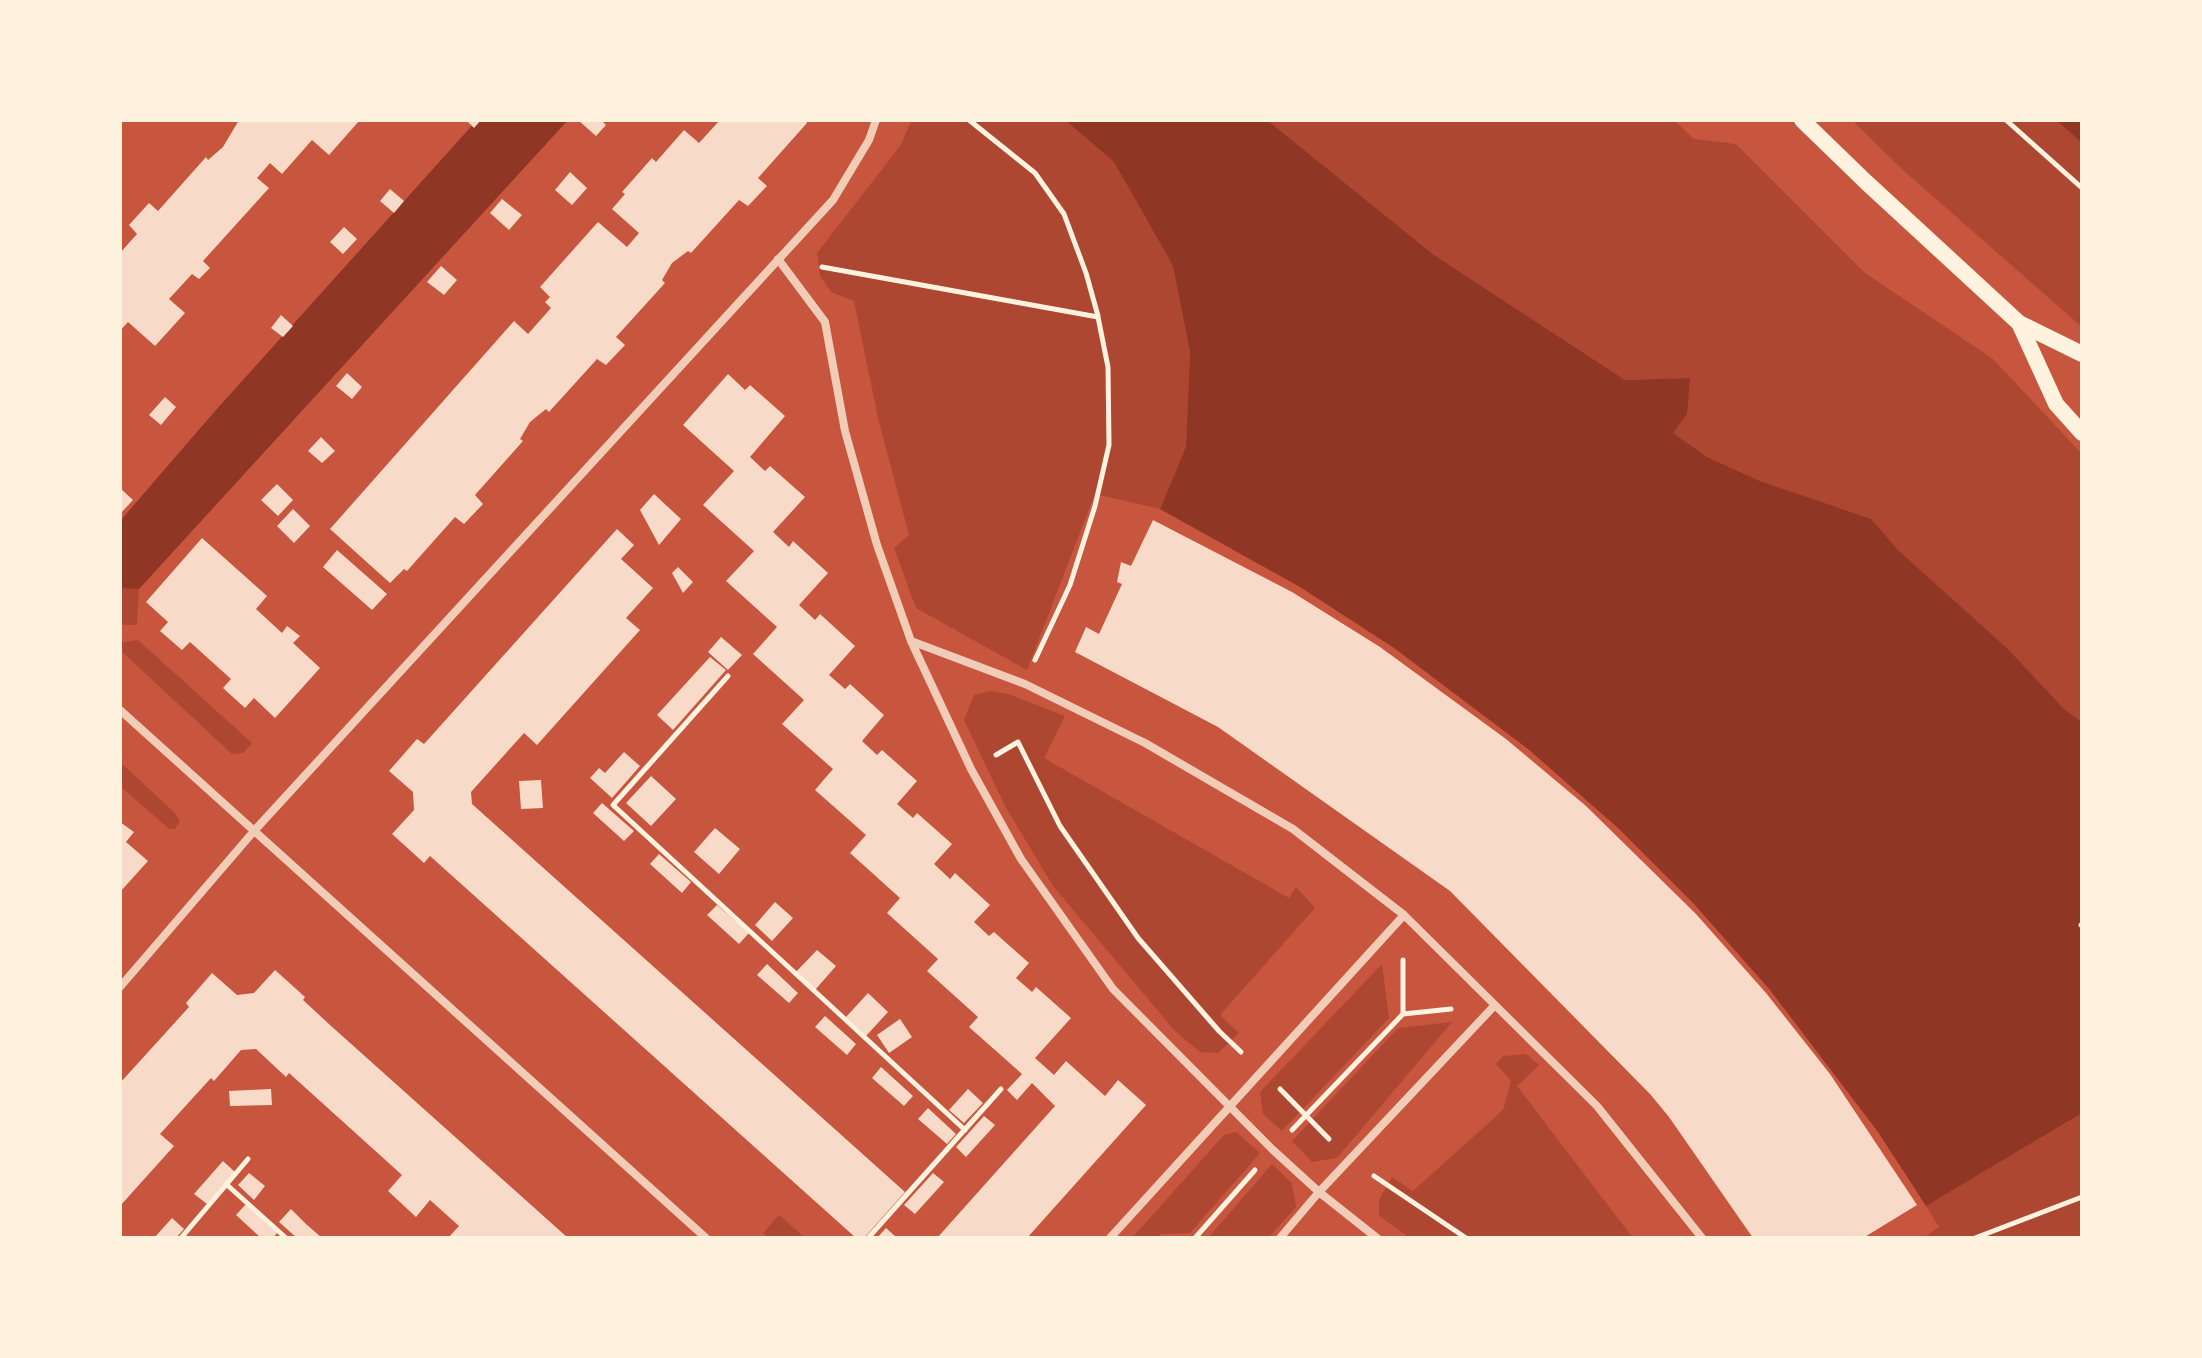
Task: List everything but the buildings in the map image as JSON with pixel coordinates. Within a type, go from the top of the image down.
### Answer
[{"type":"main road","points":[[1802,120],[2019,323],[2082,354]]},
{"type":"main road","points":[[2019,323],[2056,404],[2082,433]]},
{"type":"street","points":[[120,987],[254,831],[833,200],[869,140],[876,120]]},
{"type":"street","points":[[778,259],[825,322],[845,431],[877,545],[911,641],[971,769],[1021,859],[1113,989],[1273,1150],[1377,1238]]},
{"type":"street","points":[[911,641],[1025,684],[1145,743],[1293,829],[1404,915],[1597,1106],[1702,1238]]},
{"type":"street","points":[[120,710],[706,1238]]},
{"type":"street","points":[[1110,1238],[1404,915]]},
{"type":"street","points":[[1280,1238],[1319,1192],[1495,1005]]},
{"type":"path","points":[[969,120],[1035,173],[1064,214],[1086,273],[1108,367],[1109,445],[1095,506],[1070,585],[1025,684]]},
{"type":"path","points":[[2006,120],[2082,188]]},
{"type":"path","points":[[778,259],[1098,317]]},
{"type":"path","points":[[728,676],[613,805],[965,1130]]},
{"type":"path","points":[[971,769],[1018,742],[1060,826],[1138,938],[1219,1031],[1350,1160],[1466,1238]]},
{"type":"path","points":[[1403,1014],[1404,915]]},
{"type":"path","points":[[1195,1238],[1273,1150],[1403,1014],[1495,1005]]},
{"type":"path","points":[[868,1238],[1001,1089]]},
{"type":"path","points":[[181,1238],[248,1159]]},
{"type":"path","points":[[226,1184],[286,1238]]},
{"type":"path","points":[[1975,1238],[2082,1197]]},
{"type":"shaded area","points":[[477,120],[568,120],[139,589],[120,588],[120,521]]},
{"type":"shaded area","points":[[912,120],[1065,120],[1114,162],[1173,266],[1190,352],[1186,448],[1160,509],[1095,494],[1027,670],[916,608],[894,548],[909,535],[878,418],[854,301],[831,292],[820,276],[817,253],[900,146]]},
{"type":"shaded area","points":[[1065,120],[1267,120],[1434,255],[1625,380],[1690,378],[1687,414],[1673,433],[1707,457],[1760,481],[1871,519],[1898,550],[2008,649],[2065,710],[2082,722],[2082,1113],[1926,1206],[1878,1132],[1770,990],[1694,904],[1618,828],[1528,749],[1394,648],[1300,587],[1160,509],[1186,447],[1190,352],[1173,266],[1114,162]]},
{"type":"shaded area","points":[[1267,120],[1674,120],[1694,139],[1736,144],[1865,273],[1993,359],[2082,454],[2082,722],[2065,710],[2008,649],[1898,550],[1871,520],[1760,481],[1707,457],[1672,433],[1690,378],[1625,380],[1434,255]]},
{"type":"shaded area","points":[[1852,120],[2056,120],[2082,143],[2082,327],[1904,171]]},
{"type":"shaded area","points":[[2056,120],[2082,120],[2082,143]]},
{"type":"shaded area","points":[[120,588],[139,589],[137,625],[120,625]]},
{"type":"shaded area","points":[[138,640],[252,743],[243,753],[232,754],[120,650],[120,643]]},
{"type":"shaded area","points":[[991,691],[1008,694],[1065,716],[1044,758],[1289,898],[1296,887],[1315,908],[1220,1015],[1239,1033],[1218,1053],[1200,1052],[1175,1031],[1053,886],[1005,806],[964,720],[974,695]]},
{"type":"shaded area","points":[[120,762],[174,812],[180,821],[175,829],[169,829],[120,786]]},
{"type":"shaded area","points":[[1382,964],[1389,1018],[1282,1131],[1263,1114],[1260,1092]]},
{"type":"shaded area","points":[[1452,1022],[1337,1158],[1312,1162],[1292,1141],[1398,1028]]},
{"type":"shaded area","points":[[1526,1054],[1539,1065],[1517,1086],[1633,1238],[1410,1238],[1379,1216],[1379,1200],[1392,1177],[1413,1191],[1503,1110],[1511,1081],[1496,1064],[1503,1056]]},
{"type":"shaded area","points":[[2082,1113],[2082,1238],[1923,1238],[1939,1227],[1926,1206]]},
{"type":"shaded area","points":[[1236,1132],[1260,1153],[1190,1233],[1132,1238],[1224,1135]]},
{"type":"shaded area","points":[[1272,1164],[1292,1183],[1296,1207],[1268,1238],[1208,1238]]},
{"type":"shaded area","points":[[779,1215],[805,1238],[769,1238],[763,1233]]}]
